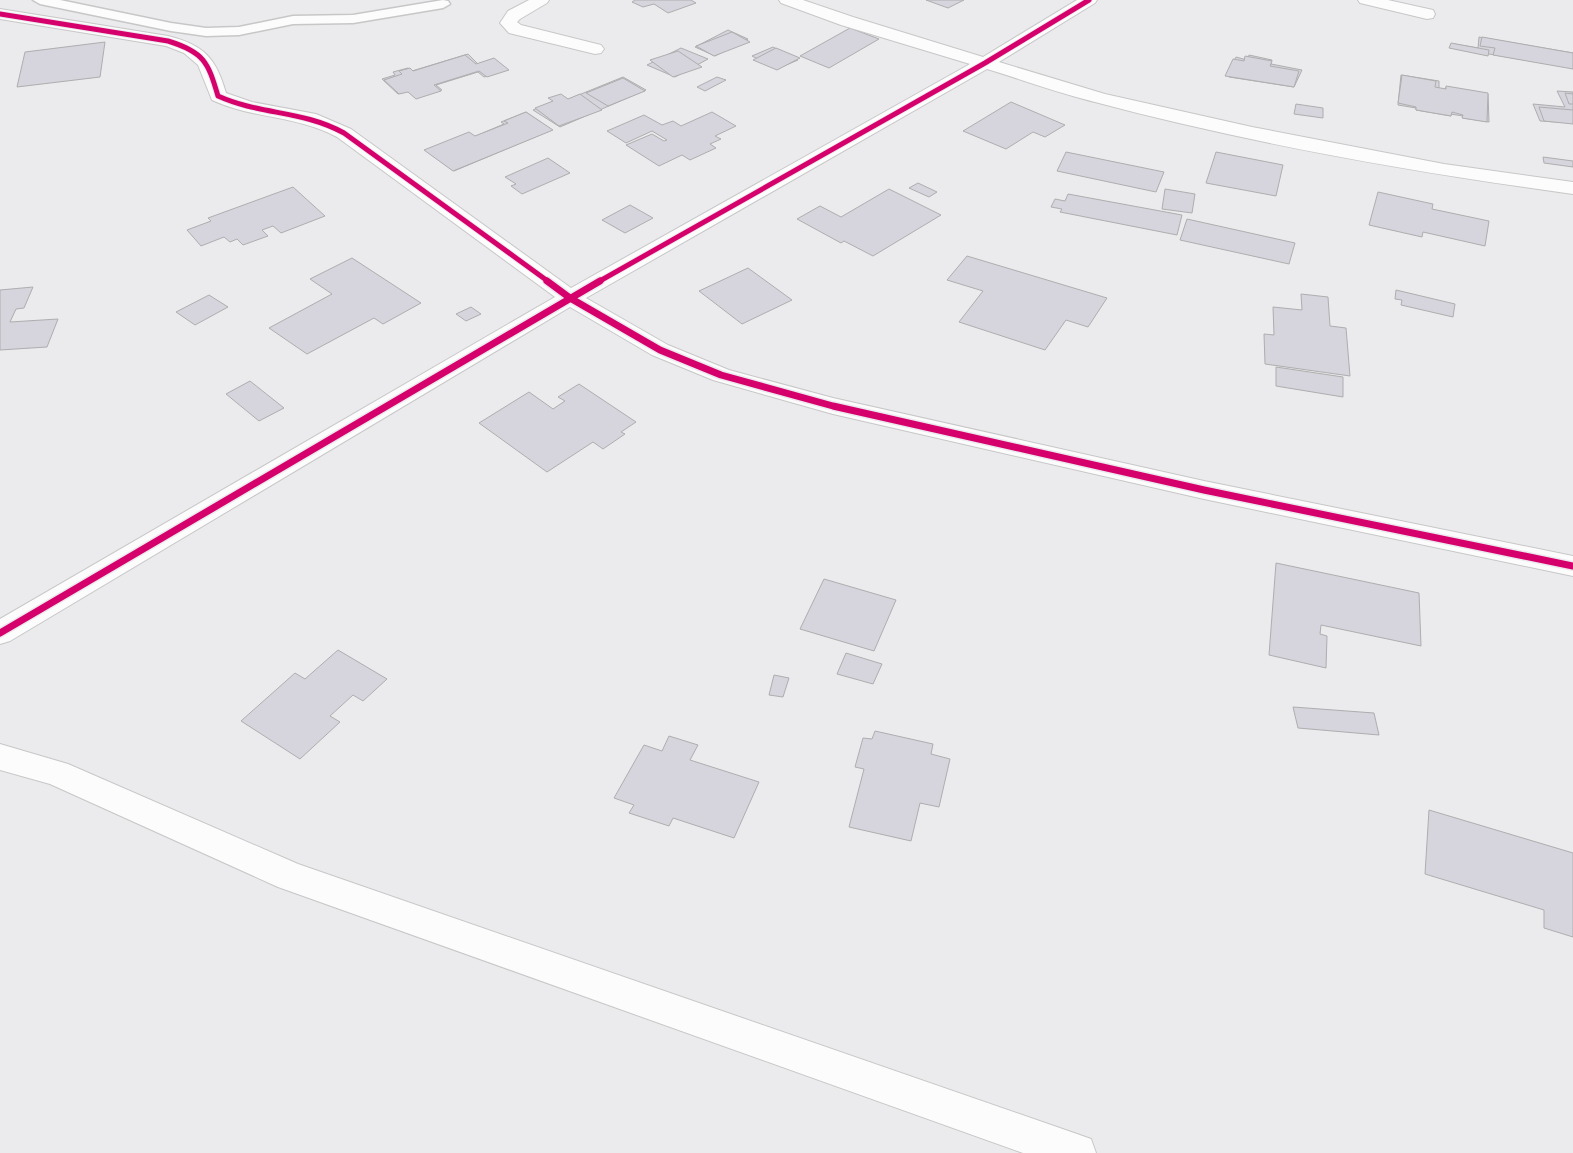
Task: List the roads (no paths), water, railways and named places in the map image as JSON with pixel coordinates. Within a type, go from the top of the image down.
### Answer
[{"type":"street","points":[[541,0],[514,15],[508,23],[515,29],[594,49]]},
{"type":"street","points":[[787,0],[847,21],[1100,98],[1252,133],[1444,170],[1573,188]]},
{"type":"street","points":[[0,633],[570,298],[985,63],[1090,0]]},
{"type":"street","points":[[1366,0],[1427,14]]},
{"type":"street","points":[[0,14],[168,41],[180,45],[196,54],[208,66],[218,96],[234,104],[308,118],[334,127],[355,140],[570,298],[660,350],[721,374],[833,406],[1204,490],[1573,566]]},
{"type":"street","points":[[0,757],[57,773],[290,876],[1077,1153]]},
{"type":"lane","points":[[40,0],[171,27],[206,32],[239,30],[293,20],[353,19],[443,4]]}]
